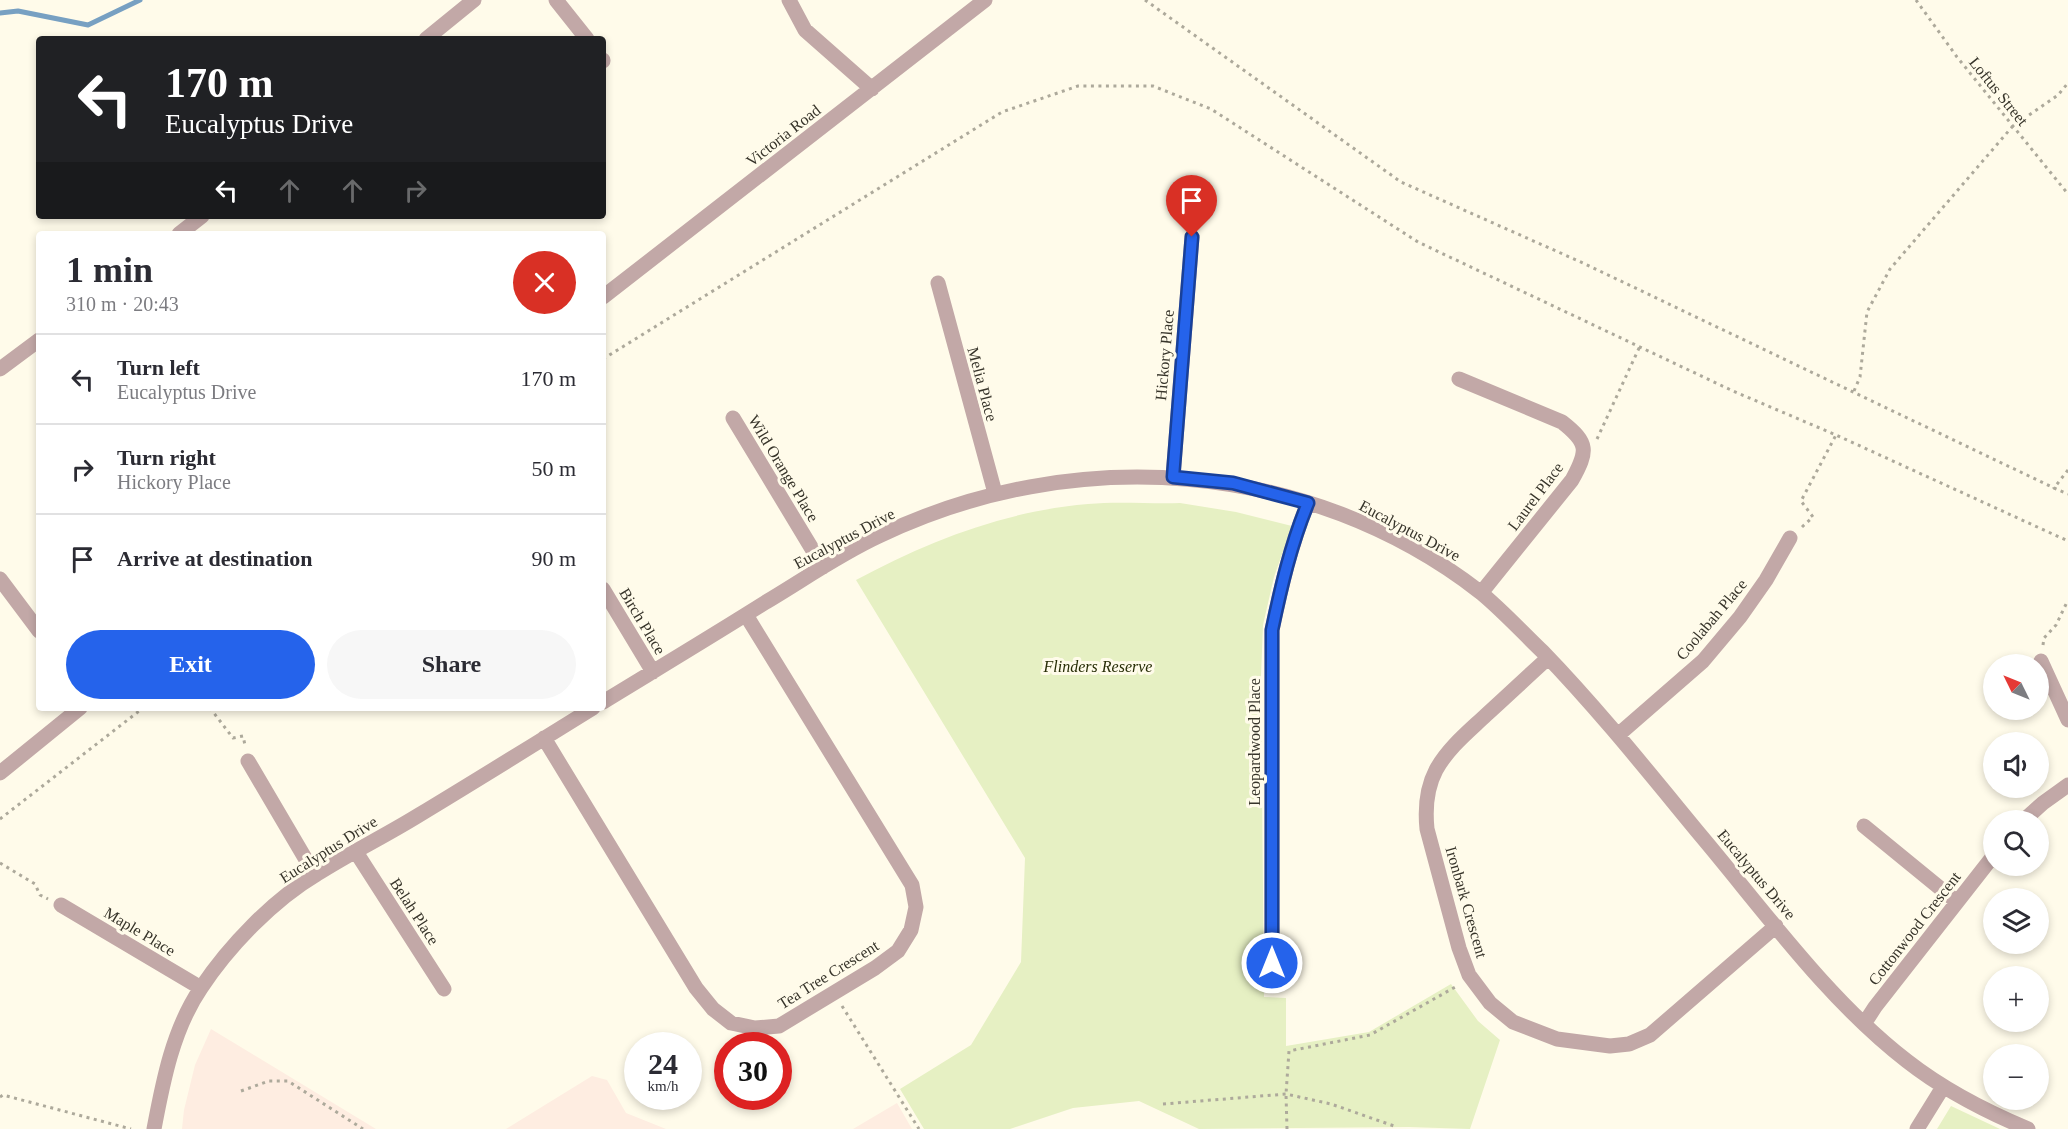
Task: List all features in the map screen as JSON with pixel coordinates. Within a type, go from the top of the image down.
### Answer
[{"type":"street","points":[[430,36],[474,0]]},
{"type":"street","points":[[556,0],[585,36]]},
{"type":"street","points":[[789,0],[805,30],[872,89]]},
{"type":"street","name":"Victoria Road","points":[[606,295],[985,0]]},
{"type":"street","points":[[183,231],[198,219]]},
{"type":"street","name":"Hickory Place","points":[[1173,477],[1192,237]]},
{"type":"street","name":"Melia Place","points":[[938,283],[995,494]]},
{"type":"street","points":[[0,369],[36,342]]},
{"type":"street","points":[[1459,379],[1562,422],[1576,433],[1584,445]]},
{"type":"street","name":"Wild Orange Place","points":[[733,418],[823,567]]},
{"type":"street","name":"Laurel Place","points":[[1481,593],[1572,480],[1583,460],[1584,445]]},
{"type":"street","name":"Eucalyptus Drive","points":[[606,700],[877,536],[939,510],[995,494],[1047,483],[1087,478],[1173,477],[1233,483],[1308,503],[1350,518],[1384,534],[1447,569],[1481,593],[1548,658],[1618,735],[1776,926],[1864,1024],[1906,1061],[1943,1087],[2028,1129]]},
{"type":"street","name":"Leopardwood Place","points":[[1272,986],[1272,630],[1280,587],[1308,503]]},
{"type":"street","name":"Coolabah Place","points":[[1618,735],[1703,661],[1740,617],[1766,580],[1790,538]]},
{"type":"street","points":[[0,579],[36,627]]},
{"type":"street","name":"Birch Place","points":[[606,594],[652,672]]},
{"type":"street","name":"Tea Tree Crescent","points":[[544,738],[696,988],[713,1009],[731,1023],[755,1028],[779,1026],[834,993],[898,951],[911,930],[916,907],[912,885],[746,615]]},
{"type":"street","name":"Ironbark Crescent","points":[[1548,658],[1458,741],[1436,771],[1429,788],[1425,809],[1427,829],[1459,948],[1469,975],[1490,1003],[1513,1022],[1557,1039],[1610,1046],[1629,1044],[1650,1035],[1776,926]]},
{"type":"street","points":[[2049,678],[2068,720]]},
{"type":"street","points":[[0,773],[76,711]]},
{"type":"street","name":"Eucalyptus Drive","points":[[153,1129],[162,1085],[188,1010],[201,988],[239,940],[273,906],[315,875],[588,711]]},
{"type":"street","points":[[248,761],[315,875]]},
{"type":"street","points":[[2035,810],[2068,785]]},
{"type":"street","points":[[1864,826],[1957,902]]},
{"type":"street","name":"Belah Place","points":[[356,852],[444,989]]},
{"type":"street","name":"Cottonwood Crescent","points":[[1864,1024],[1983,869]]},
{"type":"street","name":"Maple Place","points":[[61,905],[201,988]]},
{"type":"street","points":[[1917,1129],[1943,1087]]},
{"type":"path","points":[[1145,0],[1401,182],[1583,263],[2068,494]]},
{"type":"path","name":"Loftus Street","points":[[1916,0],[1957,57],[2068,194]]},
{"type":"path","points":[[1854,391],[1860,377],[1867,312],[1890,269],[2013,127],[2058,95],[2068,84]]},
{"type":"path","points":[[606,357],[1002,112],[1078,86],[1153,86],[1211,109],[1418,242],[1733,391],[1836,435],[2068,541]]},
{"type":"path","points":[[1584,445],[1599,438],[1640,346]]},
{"type":"path","points":[[1790,538],[1813,517],[1801,501],[1836,435]]},
{"type":"path","points":[[2054,488],[2068,470]]},
{"type":"path","points":[[2042,654],[2044,638],[2056,625],[2068,600]]},
{"type":"path","points":[[0,819],[139,711]]},
{"type":"path","points":[[212,711],[233,738],[243,736],[248,761]]},
{"type":"path","points":[[0,863],[35,884],[40,895],[61,905]]},
{"type":"path","points":[[1287,1129],[1286,1094],[1289,1051],[1370,1035],[1457,985],[1469,975]]},
{"type":"path","points":[[834,993],[919,1129]]},
{"type":"path","points":[[241,1091],[269,1081],[288,1081],[363,1129]]},
{"type":"path","points":[[1163,1104],[1286,1094],[1331,1104],[1397,1126]]},
{"type":"path","points":[[0,1097],[3,1095],[131,1129]]},
{"type":"shaded area","points":[[211,1029],[376,1129],[182,1129],[184,1110],[195,1065]]},
{"type":"shaded area","points":[[592,1076],[607,1080],[626,1113],[666,1129],[506,1129]]},
{"type":"shaded area","points":[[897,1103],[912,1129],[853,1129]]},
{"type":"green space","name":"Flinders Reserve","points":[[1099,503],[1180,503],[1236,512],[1292,526],[1274,577],[1263,625],[1261,677],[1264,997],[1286,998],[1286,1046],[1369,1032],[1451,984],[1478,1021],[1500,1040],[1470,1129],[1409,1127],[1199,1129],[1139,1101],[1073,1108],[1010,1129],[924,1129],[900,1089],[971,1045],[1021,962],[1025,858],[856,580],[939,541],[1027,513]]},
{"type":"green space","points":[[1951,1106],[2000,1129],[1937,1129]]},
{"type":"waterway","points":[[0,13],[18,11],[88,25],[140,0]]},
{"type":"route","points":[[1192,237],[1173,477],[1233,483],[1308,503],[1280,587],[1272,630],[1272,963]]}]
